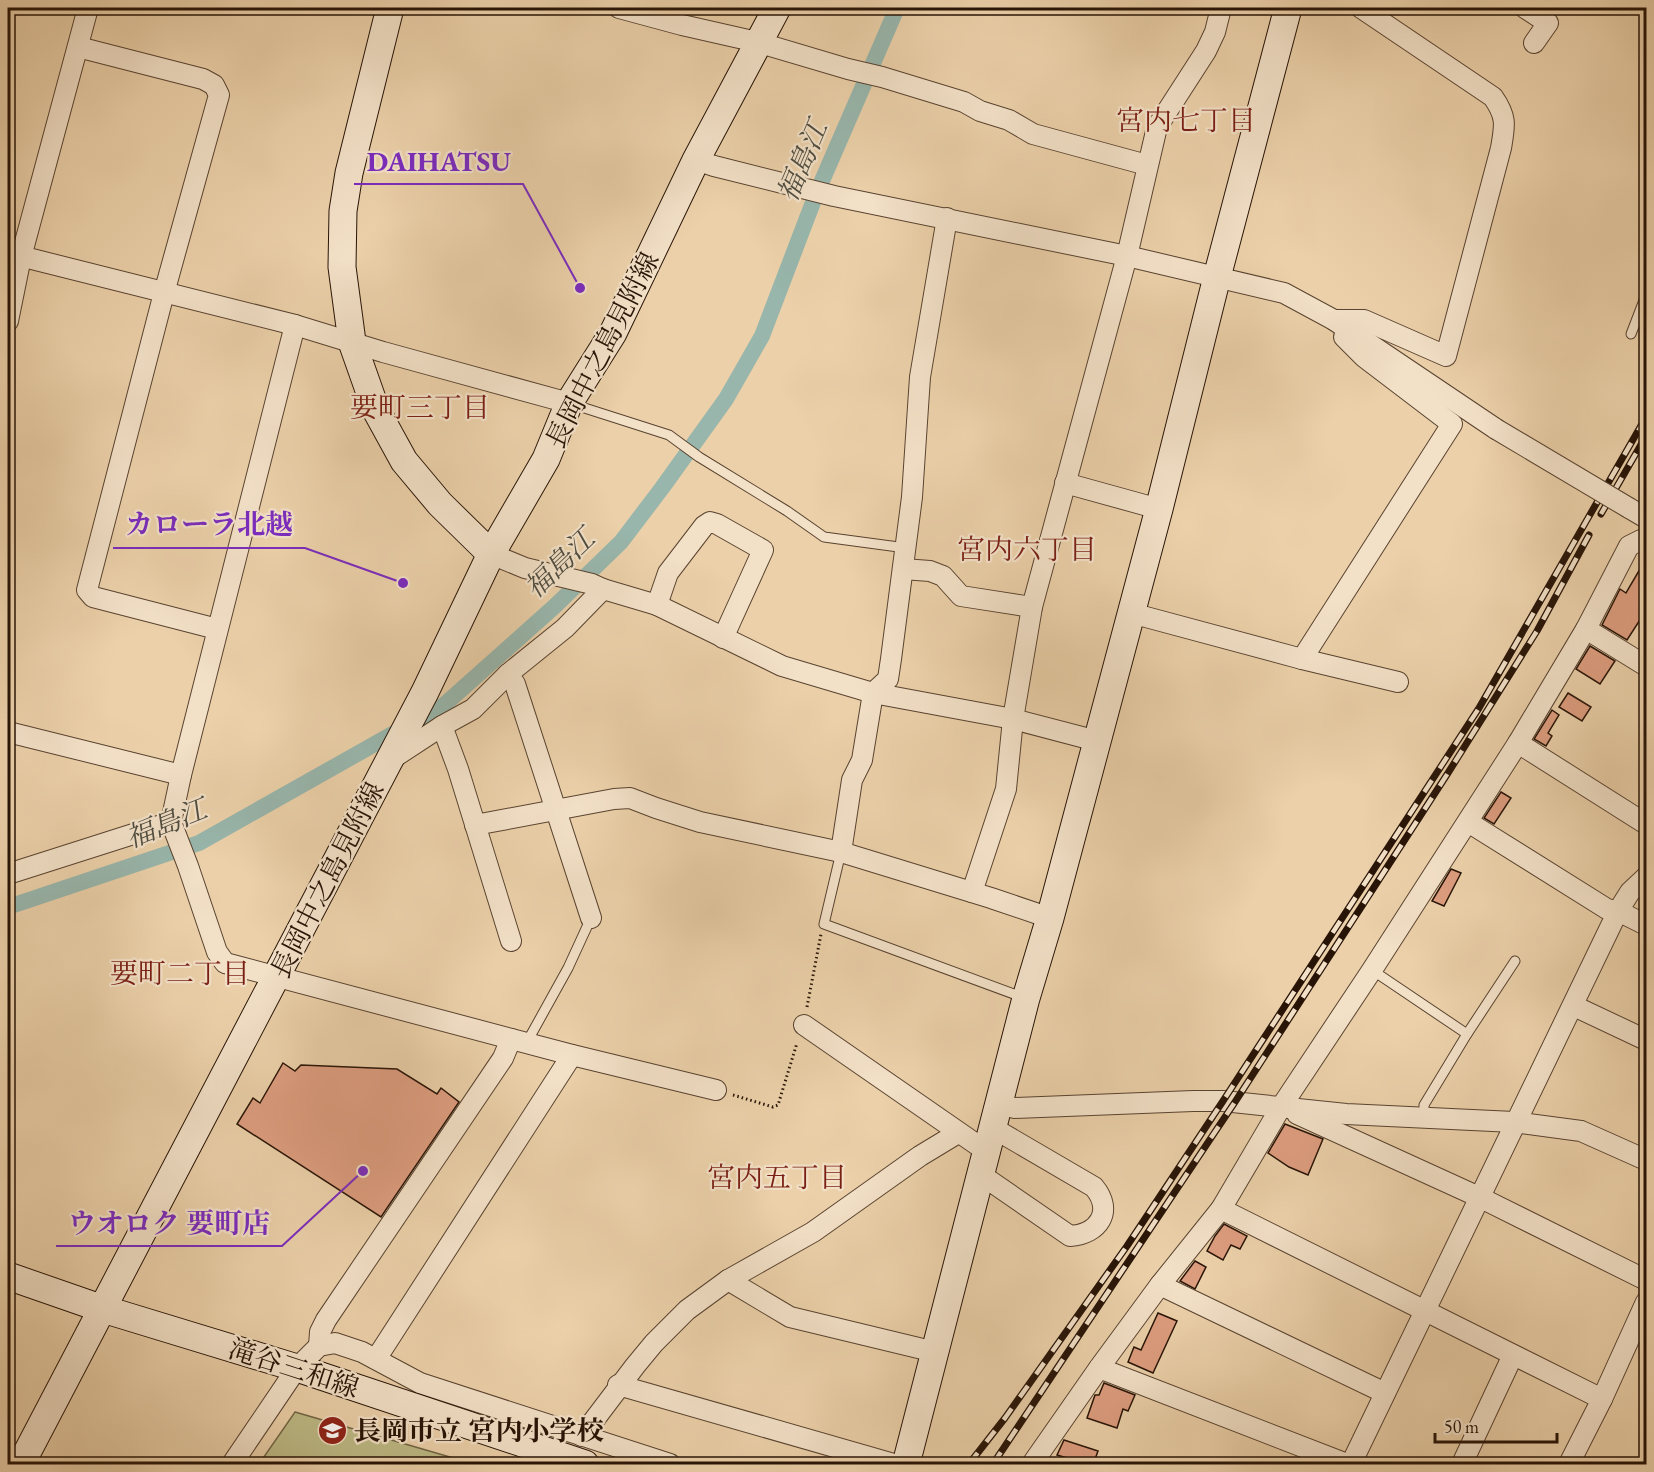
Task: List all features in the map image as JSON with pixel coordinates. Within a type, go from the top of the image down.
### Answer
[{"type":"street","points":[[8,321],[14,255],[88,8]]},
{"type":"street","points":[[390,8],[350,173],[343,211],[342,267],[352,342],[376,410],[404,461],[434,497],[491,554],[525,568],[555,574],[657,605],[782,666],[873,693],[1013,719],[1097,741]]},
{"type":"street","points":[[618,8],[684,16],[757,42],[964,102],[980,111],[1009,120],[1033,135],[1147,165]]},
{"type":"street","name":"長岡中之島見附線","points":[[21,1464],[425,692],[491,554],[546,459],[569,403],[613,333],[696,160],[777,8]]},
{"type":"street","points":[[972,892],[1006,789],[1013,719],[1032,607],[1127,256],[1157,128],[1206,51],[1215,32],[1221,8]]},
{"type":"street","points":[[906,1464],[1026,998],[1050,918],[1159,508],[1216,277],[1288,8]]},
{"type":"street","points":[[1334,320],[1364,320],[1446,356],[1501,148],[1505,122],[1502,110],[1493,97],[1361,8]]},
{"type":"street","points":[[1525,8],[1548,23],[1534,43]]},
{"type":"street","points":[[78,47],[203,79],[214,85],[219,95],[164,292],[87,590],[93,597],[217,629]]},
{"type":"street","points":[[696,160],[798,188],[1127,256],[1284,293],[1334,320],[1496,429],[1647,518]]},
{"type":"street","points":[[841,852],[852,780],[862,760],[873,693],[888,679],[912,497],[920,377],[947,218]]},
{"type":"street","points":[[14,255],[295,325],[569,403]]},
{"type":"street","points":[[1302,659],[1452,424],[1364,357],[1346,340],[1334,320]]},
{"type":"street","points":[[295,325],[181,775],[174,828],[216,952],[225,963],[572,1055],[716,1090]]},
{"type":"street","points":[[1065,483],[1159,508]]},
{"type":"street","points":[[657,605],[668,573],[704,526],[710,522],[717,524],[763,550],[723,638]]},
{"type":"street","points":[[1038,1463],[1099,1368],[1221,1209],[1281,1107],[1518,743],[1586,629],[1629,546],[1641,540],[1647,542]]},
{"type":"street","points":[[903,569],[943,576],[961,596],[1032,607]]},
{"type":"street","points":[[394,751],[473,709],[508,674],[565,628],[598,587]]},
{"type":"street","points":[[1131,613],[1302,659],[1398,681]]},
{"type":"street","points":[[1586,629],[1647,666]]},
{"type":"street","points":[[508,674],[515,684],[591,918]]},
{"type":"street","points":[[442,726],[476,825],[511,941]]},
{"type":"street","points":[[8,732],[181,775]]},
{"type":"street","points":[[1518,743],[1647,824]]},
{"type":"street","points":[[476,825],[630,798],[700,822],[841,852],[1050,918]]},
{"type":"street","points":[[1468,822],[1607,909],[1618,910],[1647,925]]},
{"type":"street","points":[[8,874],[174,828]]},
{"type":"street","points":[[1099,1368],[1349,1464],[1514,1122],[1574,1006],[1618,910],[1630,892],[1647,877]]},
{"type":"street","points":[[1574,1006],[1647,1040]]},
{"type":"street","points":[[804,1025],[958,1133],[990,1139],[1094,1187],[1102,1203],[1102,1215],[1098,1225],[1079,1236],[1070,1236],[990,1139]]},
{"type":"street","points":[[319,1346],[320,1332],[326,1320],[503,1058],[519,1041]]},
{"type":"street","points":[[376,1359],[572,1055]]},
{"type":"street","points":[[990,1139],[1014,1108],[1193,1101],[1235,1102],[1346,1114],[1514,1122],[1581,1131],[1647,1160]]},
{"type":"street","points":[[1281,1107],[1479,1197],[1647,1280]]},
{"type":"street","points":[[582,1436],[618,1385],[654,1343],[687,1310],[728,1280],[813,1232],[920,1156],[958,1133]]},
{"type":"street","points":[[1221,1209],[1602,1399]]},
{"type":"street","name":"滝谷三和線","points":[[8,1276],[104,1309],[297,1368],[585,1464]]},
{"type":"street","points":[[728,1280],[790,1317],[935,1352]]},
{"type":"street","points":[[1160,1286],[1385,1392]]},
{"type":"street","points":[[1569,1464],[1647,1302]]},
{"type":"street","points":[[232,1464],[297,1368],[319,1346],[335,1343],[376,1359],[420,1383],[670,1464]]},
{"type":"street","points":[[1462,1464],[1513,1354]]},
{"type":"street","points":[[618,1385],[894,1464]]},
{"type":"lane","points":[[1631,334],[1647,295]]},
{"type":"lane","points":[[569,403],[669,435],[824,537],[906,548]]},
{"type":"lane","points":[[841,852],[824,924],[1026,998]]},
{"type":"lane","points":[[519,1041],[568,968],[591,918]]},
{"type":"lane","points":[[1424,1117],[1424,1105],[1515,961]]},
{"type":"lane","points":[[1372,970],[1467,1034]]},
{"type":"shaded area","points":[[295,1412],[474,1464],[259,1464]]},
{"type":"building","points":[[1647,557],[1647,609],[1627,640],[1602,625],[1620,589],[1626,593]]},
{"type":"building","points":[[1590,646],[1615,661],[1600,684],[1576,669]]},
{"type":"building","points":[[1568,693],[1591,707],[1582,721],[1559,707]]},
{"type":"building","points":[[1552,710],[1559,715],[1548,733],[1552,736],[1546,746],[1534,739]]},
{"type":"building","points":[[1501,792],[1511,798],[1494,824],[1484,818]]},
{"type":"building","points":[[1451,869],[1461,873],[1444,906],[1432,901]]},
{"type":"building","points":[[283,1063],[295,1071],[301,1065],[397,1069],[437,1094],[441,1088],[459,1102],[381,1217],[237,1124],[253,1098],[260,1103]]},
{"type":"building","points":[[1285,1124],[1323,1139],[1308,1175],[1289,1167],[1268,1153]]},
{"type":"building","points":[[1224,1224],[1247,1236],[1240,1249],[1231,1245],[1223,1260],[1207,1251]]},
{"type":"building","points":[[1195,1261],[1206,1267],[1195,1289],[1180,1281]]},
{"type":"building","points":[[1158,1313],[1177,1321],[1153,1373],[1128,1362],[1134,1347],[1141,1350]]},
{"type":"building","points":[[1104,1383],[1135,1395],[1128,1411],[1123,1409],[1117,1428],[1087,1418],[1095,1395],[1099,1395]]},
{"type":"building","points":[[1064,1440],[1098,1451],[1094,1462],[1088,1461],[1087,1464],[1057,1455]]},
{"type":"waterway","name":"福島江","points":[[8,907],[199,843],[444,705],[555,606],[621,542],[726,399],[762,336],[815,197],[897,8]]},
{"type":"railway","points":[[969,1464],[1005,1418],[1127,1246],[1479,708],[1646,417]]},
{"type":"railway","points":[[1601,514],[1646,436]]},
{"type":"railway","points":[[993,1464],[1235,1102],[1448,773],[1537,631],[1589,535]]},
{"type":"place","name":"DAIHATSU","points":[[580,288]]},
{"type":"place","name":"カローラ北越","points":[[403,583]]},
{"type":"place","name":"ウオロク 要町店","points":[[363,1171]]},
{"type":"place","name":"長岡市立 宮内小学校","points":[[333,1430]]},
{"type":"district","name":"宮内七丁目","points":[[1186,120]]},
{"type":"district","name":"要町三丁目","points":[[420,407]]},
{"type":"district","name":"宮内六丁目","points":[[1027,549]]},
{"type":"district","name":"要町二丁目","points":[[180,973]]},
{"type":"district","name":"宮内五丁目","points":[[777,1177]]}]
